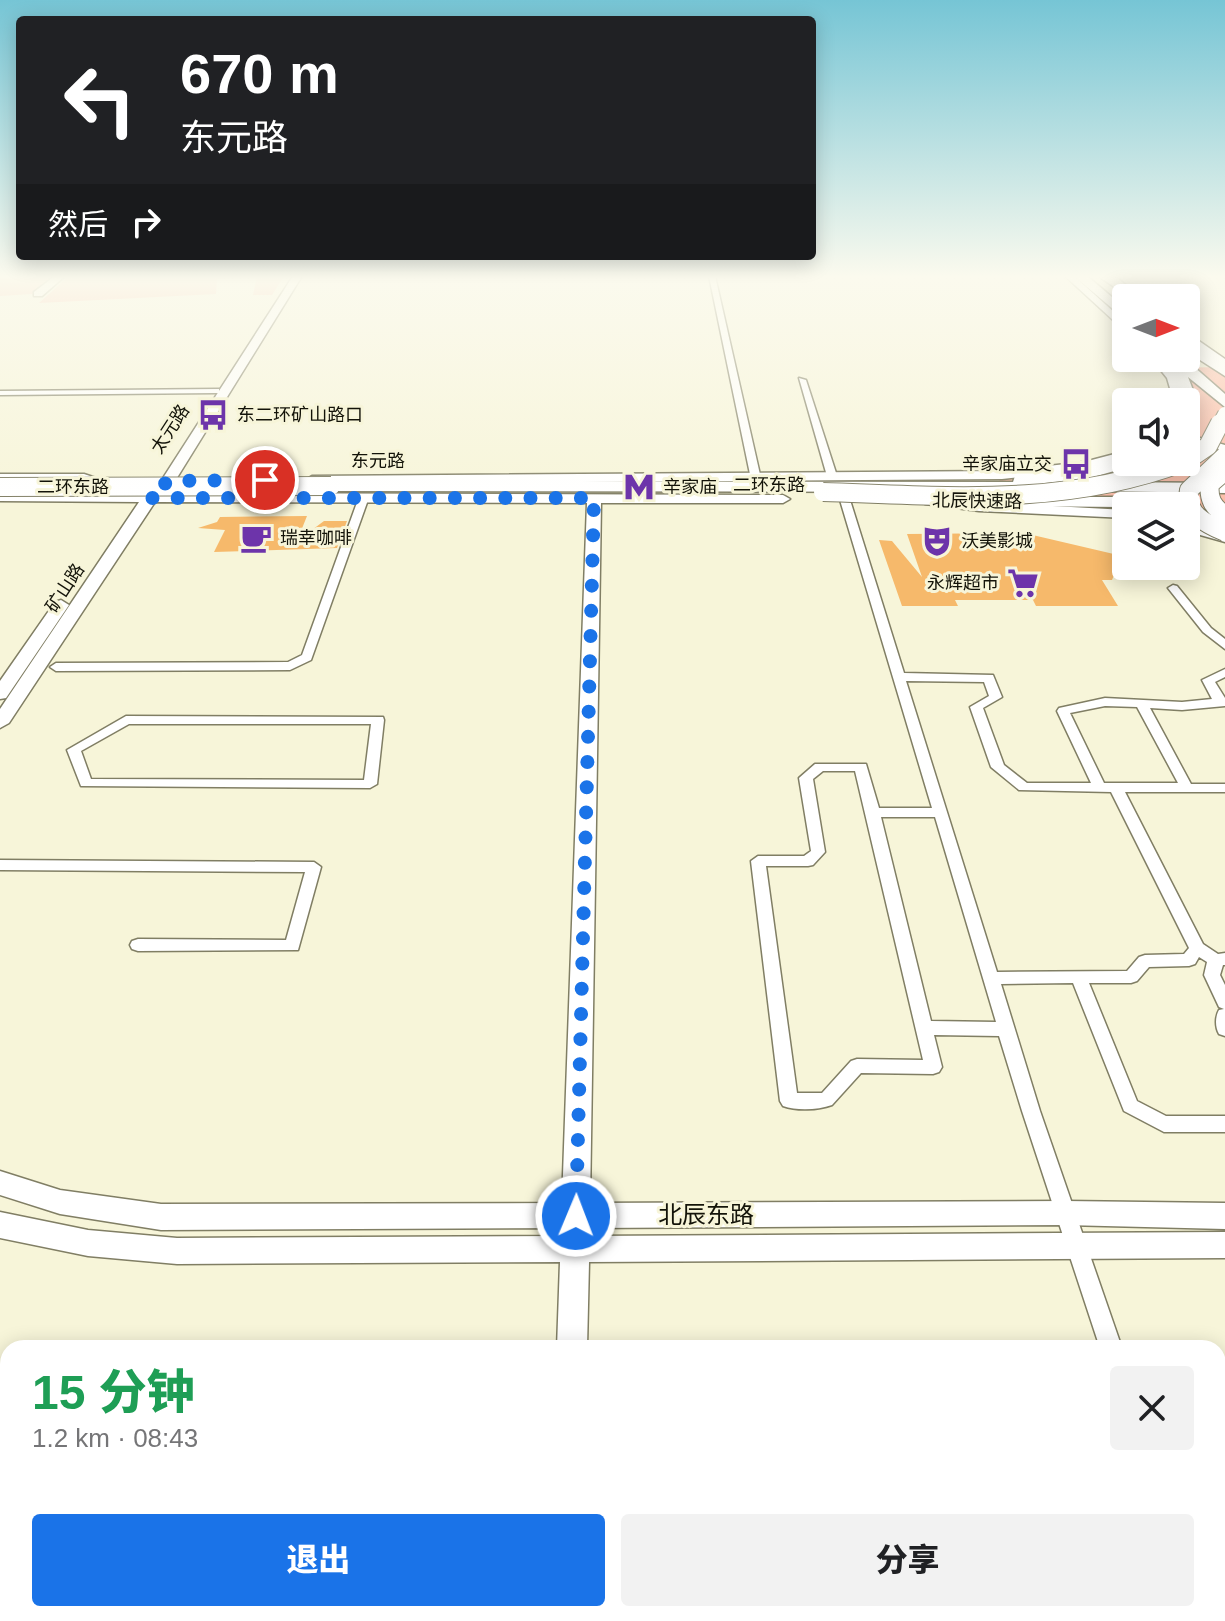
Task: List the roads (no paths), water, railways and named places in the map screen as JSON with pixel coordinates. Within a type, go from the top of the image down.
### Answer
[{"type":"highway","points":[[1200,355],[1225,375]]},
{"type":"highway","points":[[1200,362],[1215,381],[1224,404],[1208,446],[1200,451]]},
{"type":"highway","points":[[1191,372],[1224,404]]},
{"type":"highway","points":[[1225,456],[1189,490],[1186,497],[1193,512],[1225,530]]},
{"type":"highway","points":[[962,485],[1086,474],[1112,466]]},
{"type":"highway","points":[[1222,497],[1212,505],[1208,494],[1210,484],[1225,471]]},
{"type":"highway","points":[[329,489],[400,485],[827,484],[1046,493],[1144,476]]},
{"type":"highway","points":[[400,485],[490,492]]},
{"type":"highway","name":"北辰快速路","points":[[730,485],[845,500],[1027,502],[1222,497]]},
{"type":"highway","name":"北辰快速路","points":[[962,485],[1222,497]]},
{"type":"highway","name":"二环东路","points":[[0,489],[783,492],[962,485]]},
{"type":"highway","points":[[1027,502],[1112,511]]},
{"type":"highway","points":[[1200,523],[1225,530]]},
{"type":"main road","name":"太元路","points":[[163,481],[242,352]]},
{"type":"main road","name":"太元路","points":[[163,481],[248,352]]},
{"type":"main road","points":[[1200,352],[1225,364]]},
{"type":"main road","points":[[1200,442],[1225,449]]},
{"type":"main road","points":[[730,485],[756,479],[827,484],[1002,475],[1085,466],[1112,459]]},
{"type":"main road","name":"东元路","points":[[0,489],[100,481],[400,485]]},
{"type":"main road","name":"矿山路","points":[[0,694],[143,498],[163,481]]},
{"type":"main road","name":"东元路","points":[[0,489],[143,498],[364,497],[490,492],[594,498],[783,492]]},
{"type":"main road","name":"矿山路","points":[[0,723],[143,498]]},
{"type":"main road","points":[[572,1340],[594,498]]},
{"type":"main road","points":[[930,501],[972,508],[1112,511]]},
{"type":"main road","points":[[1200,530],[1225,538]]},
{"type":"main road","name":"北辰东路","points":[[0,1183],[60,1202],[161,1217],[1065,1213],[1225,1216]]},
{"type":"main road","name":"北辰东路","points":[[0,1225],[43,1236],[124,1249],[575,1250],[1225,1245]]},
{"type":"street","points":[[728,352],[756,479]]},
{"type":"street","points":[[802,380],[827,484]]},
{"type":"street","points":[[0,393],[216,391]]},
{"type":"street","points":[[56,667],[290,666],[307,657],[364,497]]},
{"type":"street","points":[[845,500],[990,978],[1108,1340]]},
{"type":"street","points":[[1173,588],[1207,630],[1225,645]]},
{"type":"street","points":[[1100,788],[1063,711],[1105,702],[1182,706],[1222,701],[1208,680],[1225,673]]},
{"type":"street","points":[[899,677],[989,678],[996,697],[976,707],[998,767],[1024,787],[1225,788]]},
{"type":"street","points":[[1141,704],[1187,788]]},
{"type":"street","points":[[126,720],[378,720],[370,784],[86,783],[74,750],[126,720]]},
{"type":"street","points":[[820,767],[861,767],[873,812],[933,1067],[857,1066],[826,1100],[789,1101],[758,861],[808,861],[818,852],[806,778],[820,767]]},
{"type":"street","points":[[1116,788],[1193,954]]},
{"type":"street","points":[[873,812],[940,813]]},
{"type":"street","points":[[0,865],[314,867],[292,946],[138,945]]},
{"type":"street","points":[[990,978],[1131,977],[1145,961],[1193,954],[1218,965],[1225,1003]]},
{"type":"street","points":[[1079,979],[1130,1106],[1164,1124],[1225,1124]]},
{"type":"street","points":[[1225,1015],[1225,1029]]},
{"type":"street","points":[[924,1028],[1006,1029]]},
{"type":"place","name":"东二环矿山路口","points":[[213,415]]},
{"type":"place","name":"辛家庙立交","points":[[1076,464]]},
{"type":"place","name":"辛家庙","points":[[639,487]]},
{"type":"place","name":"瑞幸咖啡","points":[[256,538]]},
{"type":"place","name":"沃美影城","points":[[937,541]]},
{"type":"place","name":"永辉超市","points":[[1023,583]]}]
